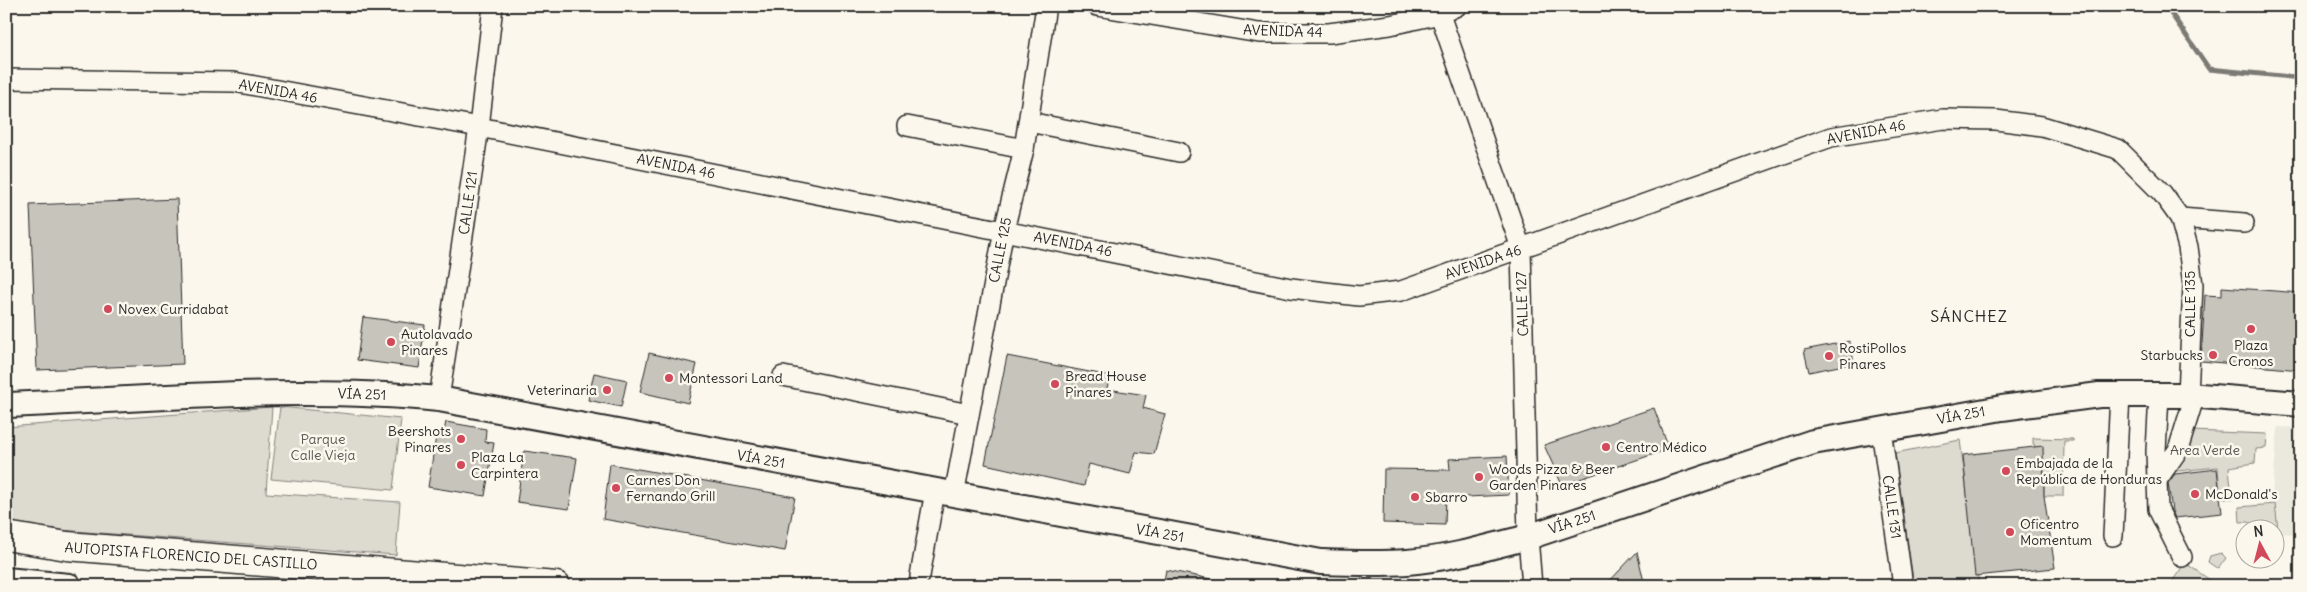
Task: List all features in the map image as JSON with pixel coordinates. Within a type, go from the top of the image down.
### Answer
[{"type":"highway","points":[[6,536],[67,546]]},
{"type":"highway","name":"AUTOPISTA FLORENCIO DEL CASTILLO","points":[[67,546],[556,586]]},
{"type":"main road","name":"VÍA 251","points":[[6,405],[288,393],[365,393],[439,399],[1321,562],[1408,562],[1482,549],[1528,537],[1813,442],[1881,429],[2002,408],[2099,395],[2192,395],[2301,404]]},
{"type":"main road","name":"AUTOPISTA FLORENCIO DEL CASTILLO","points":[[6,542],[67,546]]},
{"type":"main road","points":[[6,580],[69,586]]},
{"type":"street","name":"CALLE 121","points":[[439,399],[479,127],[493,6]]},
{"type":"street","name":"CALLE 125","points":[[920,576],[969,414],[1004,230],[1024,149],[1046,6]]},
{"type":"street","name":"AVENIDA 44","points":[[1097,6],[1259,33],[1328,33],[1390,25],[1445,9]]},
{"type":"street","name":"CALLE 127","points":[[1445,9],[1521,248],[1528,537],[1532,586]]},
{"type":"street","name":"AVENIDA 46","points":[[6,79],[234,82],[479,127],[1290,288],[1359,296],[1401,291],[1831,137],[1885,126],[1943,118],[1996,120],[2042,126],[2118,149]]},
{"type":"street","points":[[1028,122],[1179,152]]},
{"type":"street","points":[[907,126],[1024,149]]},
{"type":"street","name":"CALLE 135","points":[[2118,149],[2162,194],[2180,218],[2188,247],[2193,285],[2192,395],[2178,450],[2157,480]]},
{"type":"street","points":[[2180,218],[2244,223]]},
{"type":"street","points":[[783,376],[969,414]]},
{"type":"street","points":[[2113,536],[2120,395]]},
{"type":"street","points":[[2159,395],[2156,451],[2158,509],[2182,557]]},
{"type":"street","name":"CALLE 131","points":[[1881,429],[1903,586]]},
{"type":"shaded area","points":[[2278,427],[2301,428],[2301,535],[2284,533],[2284,520],[2272,520],[2270,518]]},
{"type":"green space","points":[[272,407],[266,493],[400,502],[396,555],[6,526],[6,427]]},
{"type":"green space","name":"Parque Calle Vieja","points":[[280,407],[401,419],[393,490],[271,479]]},
{"type":"green space","name":"Area Verde","points":[[2192,431],[2267,434],[2266,448],[2256,449],[2255,463],[2229,467],[2232,499],[2220,497],[2218,467],[2167,472]]},
{"type":"green space","points":[[2033,438],[2073,439],[2073,441],[2064,441],[2063,496],[2044,496],[2044,462],[2033,449],[2035,445],[2033,444]]},
{"type":"green space","points":[[1960,440],[1979,586],[1914,586],[1895,453]]},
{"type":"green space","points":[[2275,504],[2277,520],[2240,520],[2239,507]]},
{"type":"green space","points":[[2221,553],[2226,558],[2218,569],[2208,562],[2210,556]]},
{"type":"green space","points":[[2185,563],[2219,586],[2169,586]]},
{"type":"building","name":"Novex Curridabat","points":[[177,199],[183,364],[37,370],[30,205]]},
{"type":"building","name":"Plaza Cronos","points":[[2222,287],[2301,293],[2301,370],[2201,361],[2205,295],[2222,296]]},
{"type":"building","name":"Autolavado Pinares","points":[[363,317],[425,325],[419,368],[357,360]]},
{"type":"building","name":"RostiPollos Pinares","points":[[1850,341],[1854,363],[1809,372],[1804,350]]},
{"type":"building","name":"Montessori Land","points":[[649,353],[697,364],[688,403],[640,392]]},
{"type":"building","points":[[1007,356],[1110,376],[1107,389],[1146,395],[1143,408],[1165,414],[1154,454],[1136,452],[1130,474],[1089,464],[1084,486],[985,464]]},
{"type":"building","name":"Veterinaria","points":[[594,373],[627,380],[621,407],[588,400]]},
{"type":"building","name":"Centro Médico","points":[[1654,408],[1669,449],[1562,485],[1544,445]]},
{"type":"building","name":"Plaza La Carpintera","points":[[446,422],[486,429],[485,442],[494,443],[485,496],[428,487],[437,430],[444,431]]},
{"type":"building","name":"Oficentro Momentum","points":[[2043,446],[2044,496],[2055,568],[1975,576],[1963,455]]},
{"type":"building","name":"Plaza La Carpintera","points":[[524,451],[577,458],[569,509],[517,502]]},
{"type":"building","points":[[1507,456],[1509,495],[1446,498],[1445,525],[1383,523],[1384,469],[1450,470],[1449,459]]},
{"type":"building","points":[[610,464],[795,497],[785,551],[603,519]]},
{"type":"building","name":"McDonald's","points":[[2217,469],[2222,513],[2175,518],[2172,511],[2168,483],[2175,474]]},
{"type":"building","points":[[1637,552],[1645,586],[1605,586]]},
{"type":"building","points":[[1166,570],[1216,580],[1215,586],[1163,586]]},
{"type":"waterway","points":[[2166,6],[2209,69],[2301,78]]},
{"type":"place","name":"Novex Curridabat","points":[[108,309]]},
{"type":"place","name":"Plaza Cronos","points":[[2251,329]]},
{"type":"place","name":"Autolavado Pinares","points":[[391,342]]},
{"type":"place","name":"Starbucks","points":[[2213,355]]},
{"type":"place","name":"RostiPollos Pinares","points":[[1829,356]]},
{"type":"place","name":"Montessori Land","points":[[669,378]]},
{"type":"place","name":"Bread House Pinares","points":[[1055,384]]},
{"type":"place","name":"Veterinaria","points":[[607,390]]},
{"type":"place","name":"Beershots Pinares","points":[[461,439]]},
{"type":"place","name":"Centro Médico","points":[[1606,447]]},
{"type":"place","name":"Plaza La Carpintera","points":[[461,465]]},
{"type":"place","name":"Embajada de la República de Honduras","points":[[2006,471]]},
{"type":"place","name":"Woods Pizza & Beer Garden Pinares","points":[[1479,477]]},
{"type":"place","name":"Carnes Don Fernando Grill","points":[[616,488]]},
{"type":"place","name":"McDonald's","points":[[2195,494]]},
{"type":"place","name":"Sbarro","points":[[1415,497]]},
{"type":"place","name":"Oficentro Momentum","points":[[2010,532]]},
{"type":"district","name":"SÁNCHEZ","points":[[1969,316]]}]
